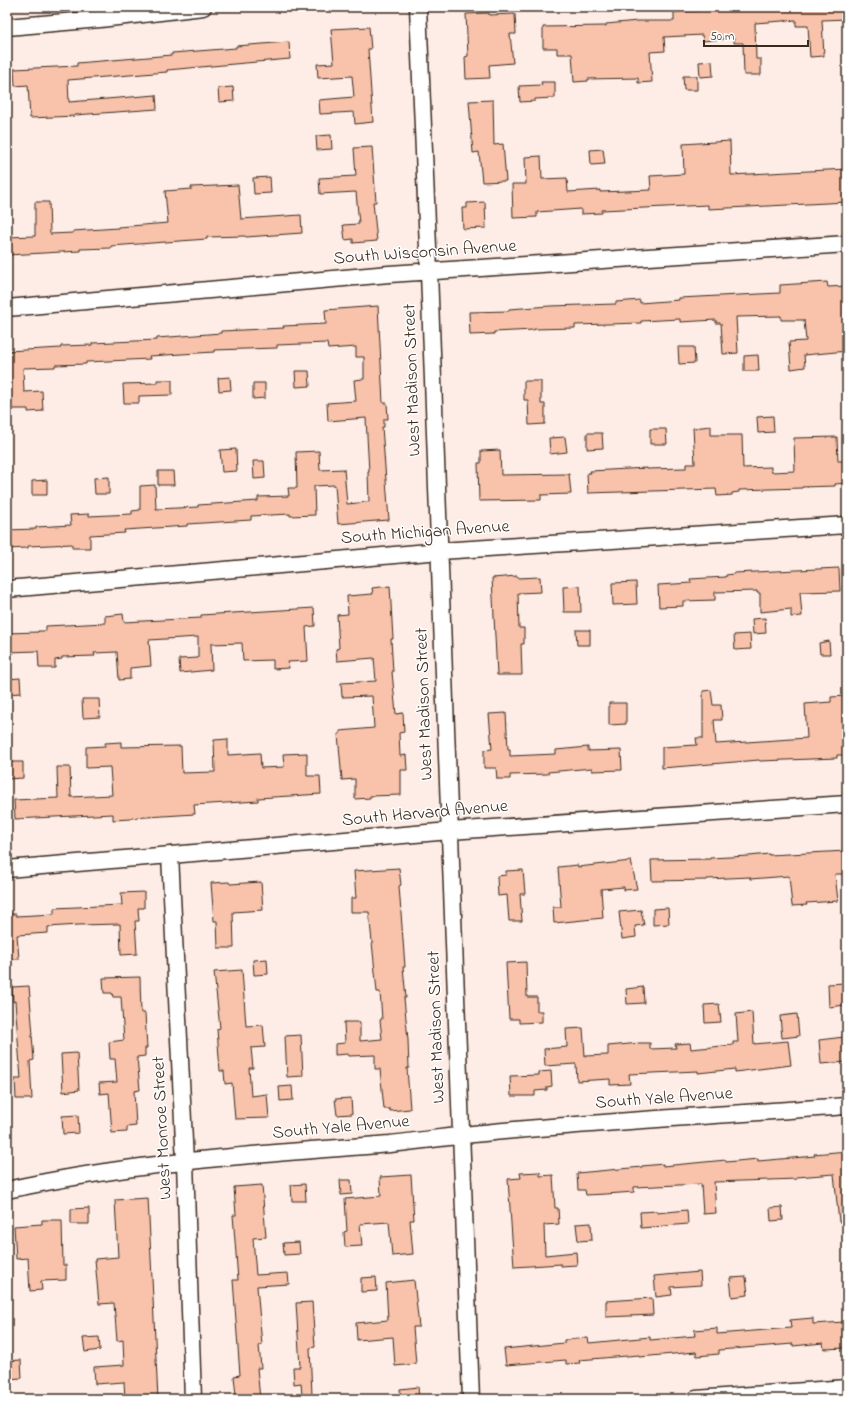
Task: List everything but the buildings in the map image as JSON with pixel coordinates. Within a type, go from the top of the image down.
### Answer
[{"type":"street","points":[[7,27],[100,19],[203,7]]},
{"type":"street","name":"West Madison Street","points":[[418,7],[440,551],[471,1399]]},
{"type":"street","name":"South Wisconsin Avenue","points":[[7,308],[389,274],[847,244]]},
{"type":"street","name":"South Michigan Avenue","points":[[7,589],[440,551],[847,525]]},
{"type":"street","name":"South Harvard Avenue","points":[[7,870],[450,831],[847,804]]},
{"type":"street","name":"West Monroe Street","points":[[170,855],[185,1162],[193,1399]]},
{"type":"street","name":"South Yale Avenue","points":[[7,1190],[95,1173],[185,1162],[421,1141],[502,1131],[847,1106]]},
{"type":"street","points":[[696,1399],[847,1388]]}]
